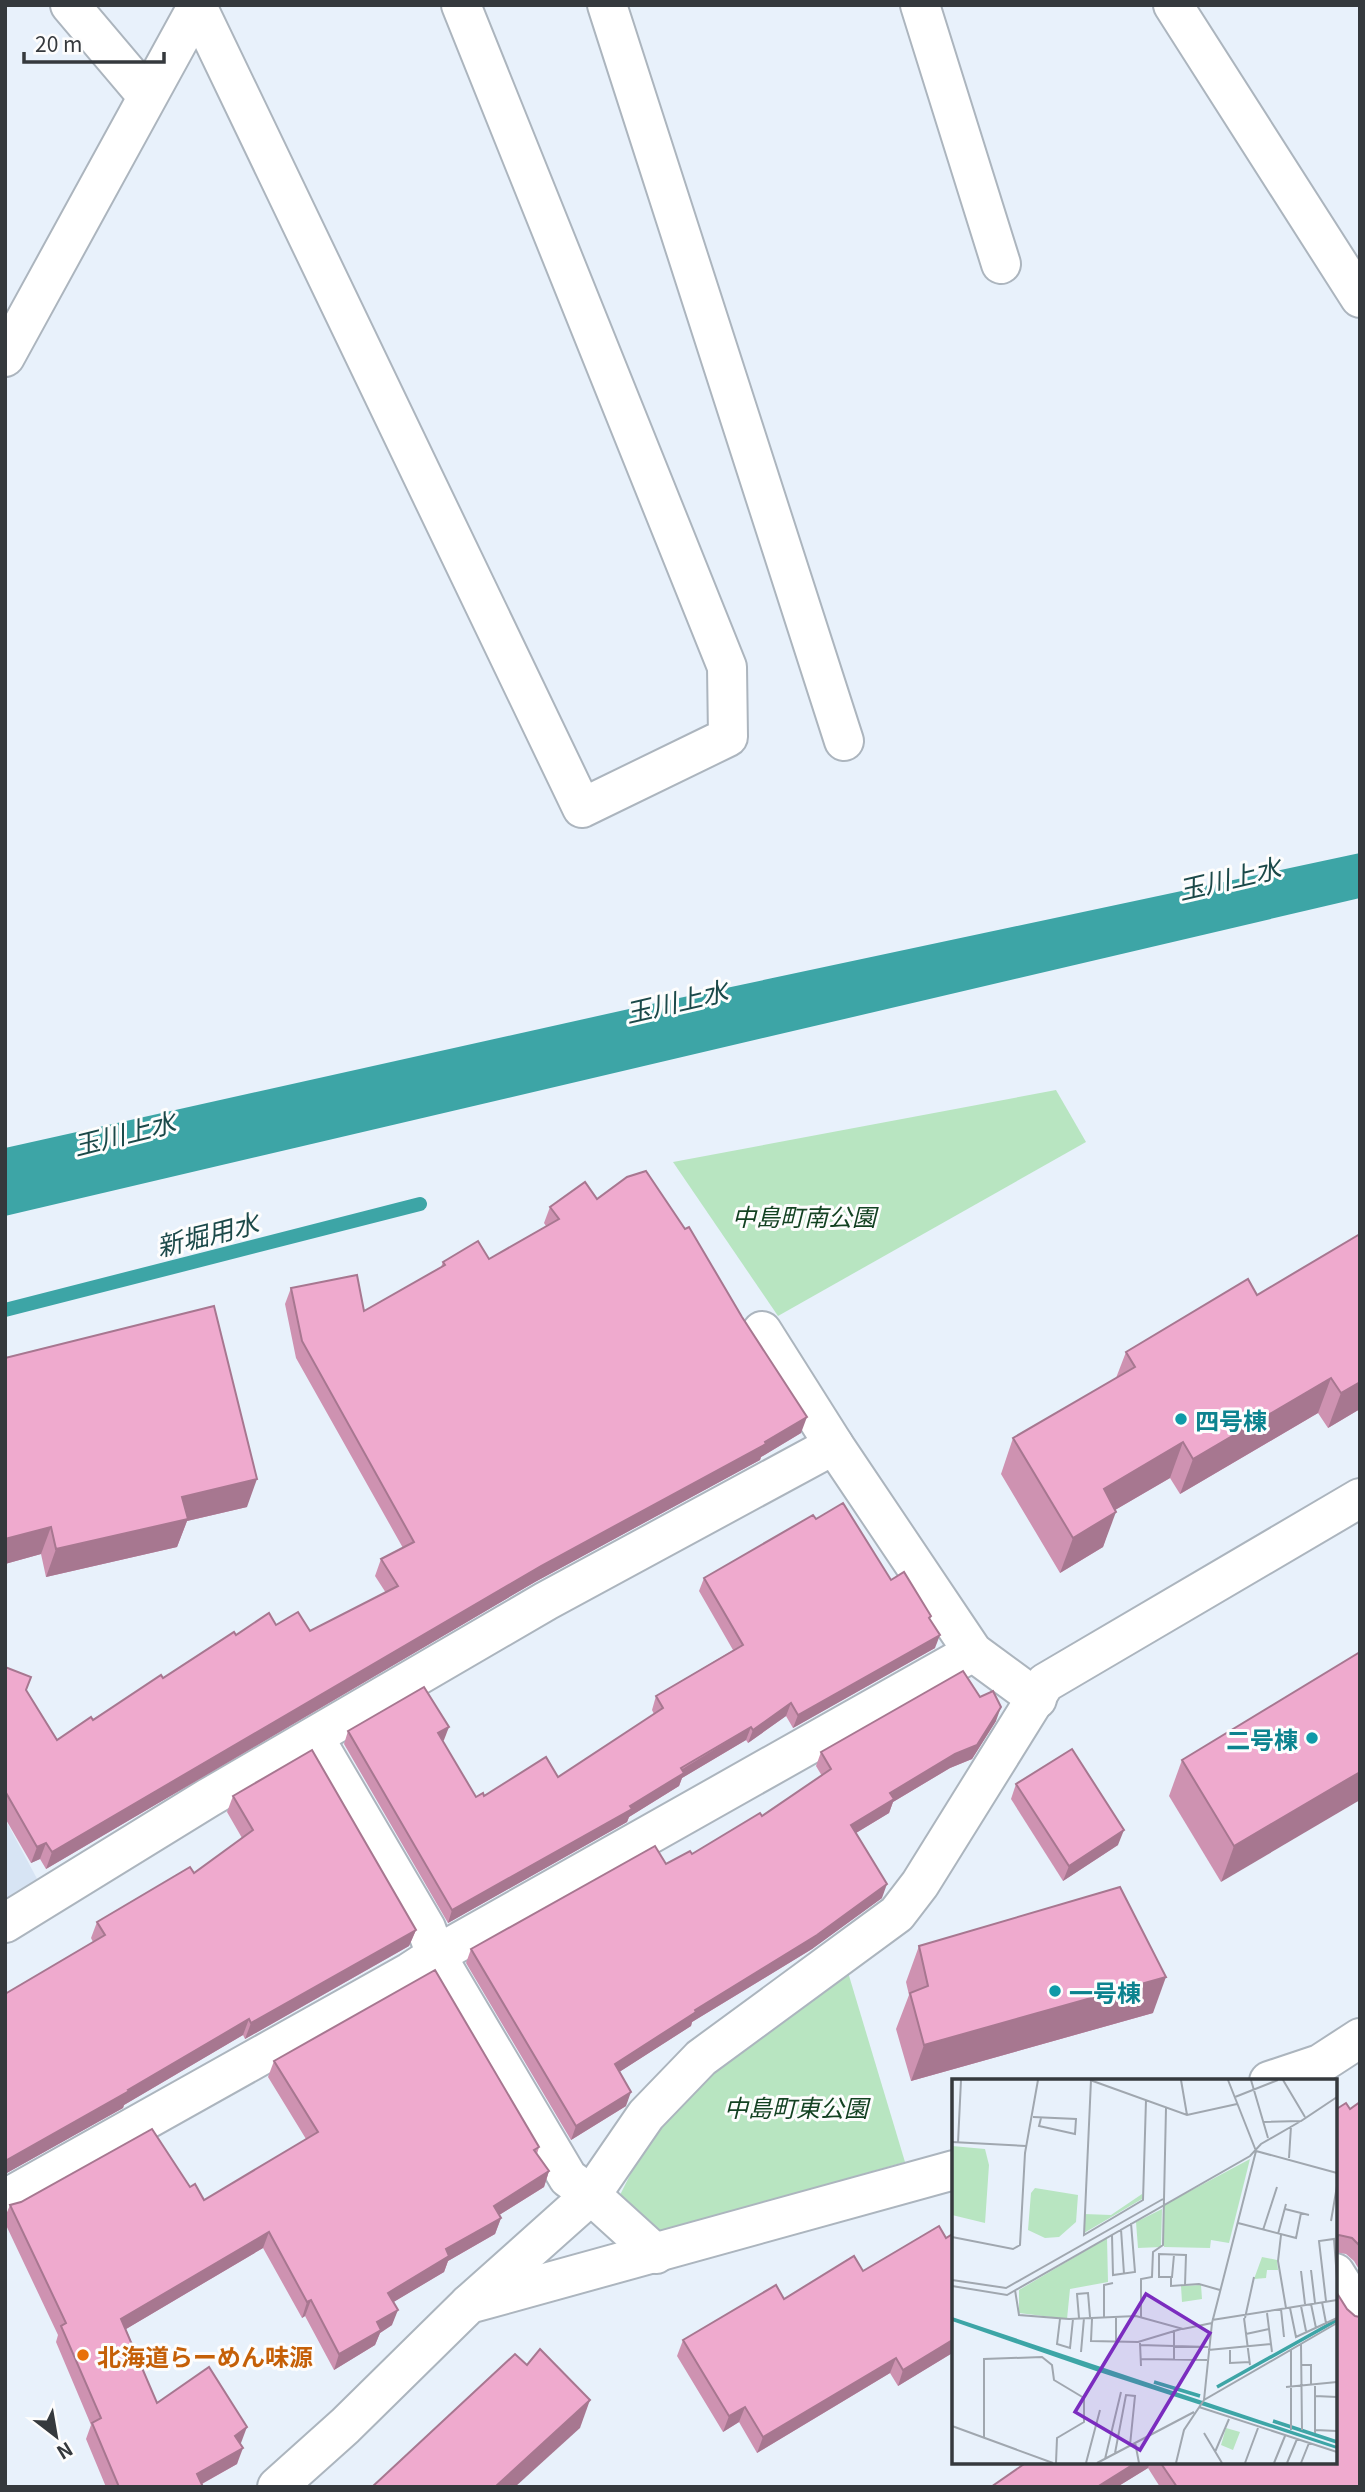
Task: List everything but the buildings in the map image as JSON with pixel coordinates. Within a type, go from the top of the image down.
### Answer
[{"type":"street","points":[[70,5],[147,96]]},
{"type":"street","points":[[198,6],[582,808],[728,737],[727,667],[461,5]]},
{"type":"street","points":[[607,5],[844,741]]},
{"type":"street","points":[[920,5],[1001,264]]},
{"type":"street","points":[[1173,5],[1360,298]]},
{"type":"street","points":[[5,356],[198,6]]},
{"type":"street","points":[[762,1331],[834,1445],[973,1652],[1037,1699]]},
{"type":"street","points":[[5,1923],[208,1798],[546,1601],[834,1445]]},
{"type":"street","points":[[277,2487],[345,2426],[469,2304],[591,2195],[646,2115],[701,2058],[897,1914],[920,1884],[1045,1683],[1360,1498]]},
{"type":"street","points":[[5,2199],[973,1652]]},
{"type":"street","points":[[314,1737],[426,1928],[436,1955],[568,2178],[591,2195],[656,2254]]},
{"type":"street","points":[[1275,2079],[1320,2064],[1360,2038]]},
{"type":"street","points":[[469,2304],[952,2171]]},
{"type":"street","points":[[1337,2276],[1360,2313]]},
{"type":"shaded area","points":[[5,1819],[42,1888],[5,1909]]},
{"type":"green space","name":"中島町南公園","points":[[1056,1090],[1086,1142],[778,1316],[673,1162]]},
{"type":"green space","name":"中島町東公園","points":[[847,1969],[905,2162],[659,2232],[619,2197],[655,2125],[733,2049]]},
{"type":"water","name":"玉川上水","points":[[1360,853],[1360,898],[5,1216],[5,1148],[665,1001]]},
{"type":"waterway","name":"新堀用水","points":[[5,1310],[420,1204]]},
{"type":"place","name":"四号棟","points":[[1181,1419]]},
{"type":"place","name":"二号棟","points":[[1312,1738]]},
{"type":"place","name":"一号棟","points":[[1055,1991]]},
{"type":"place","name":"北海道らーめん味源","points":[[83,2355]]}]
